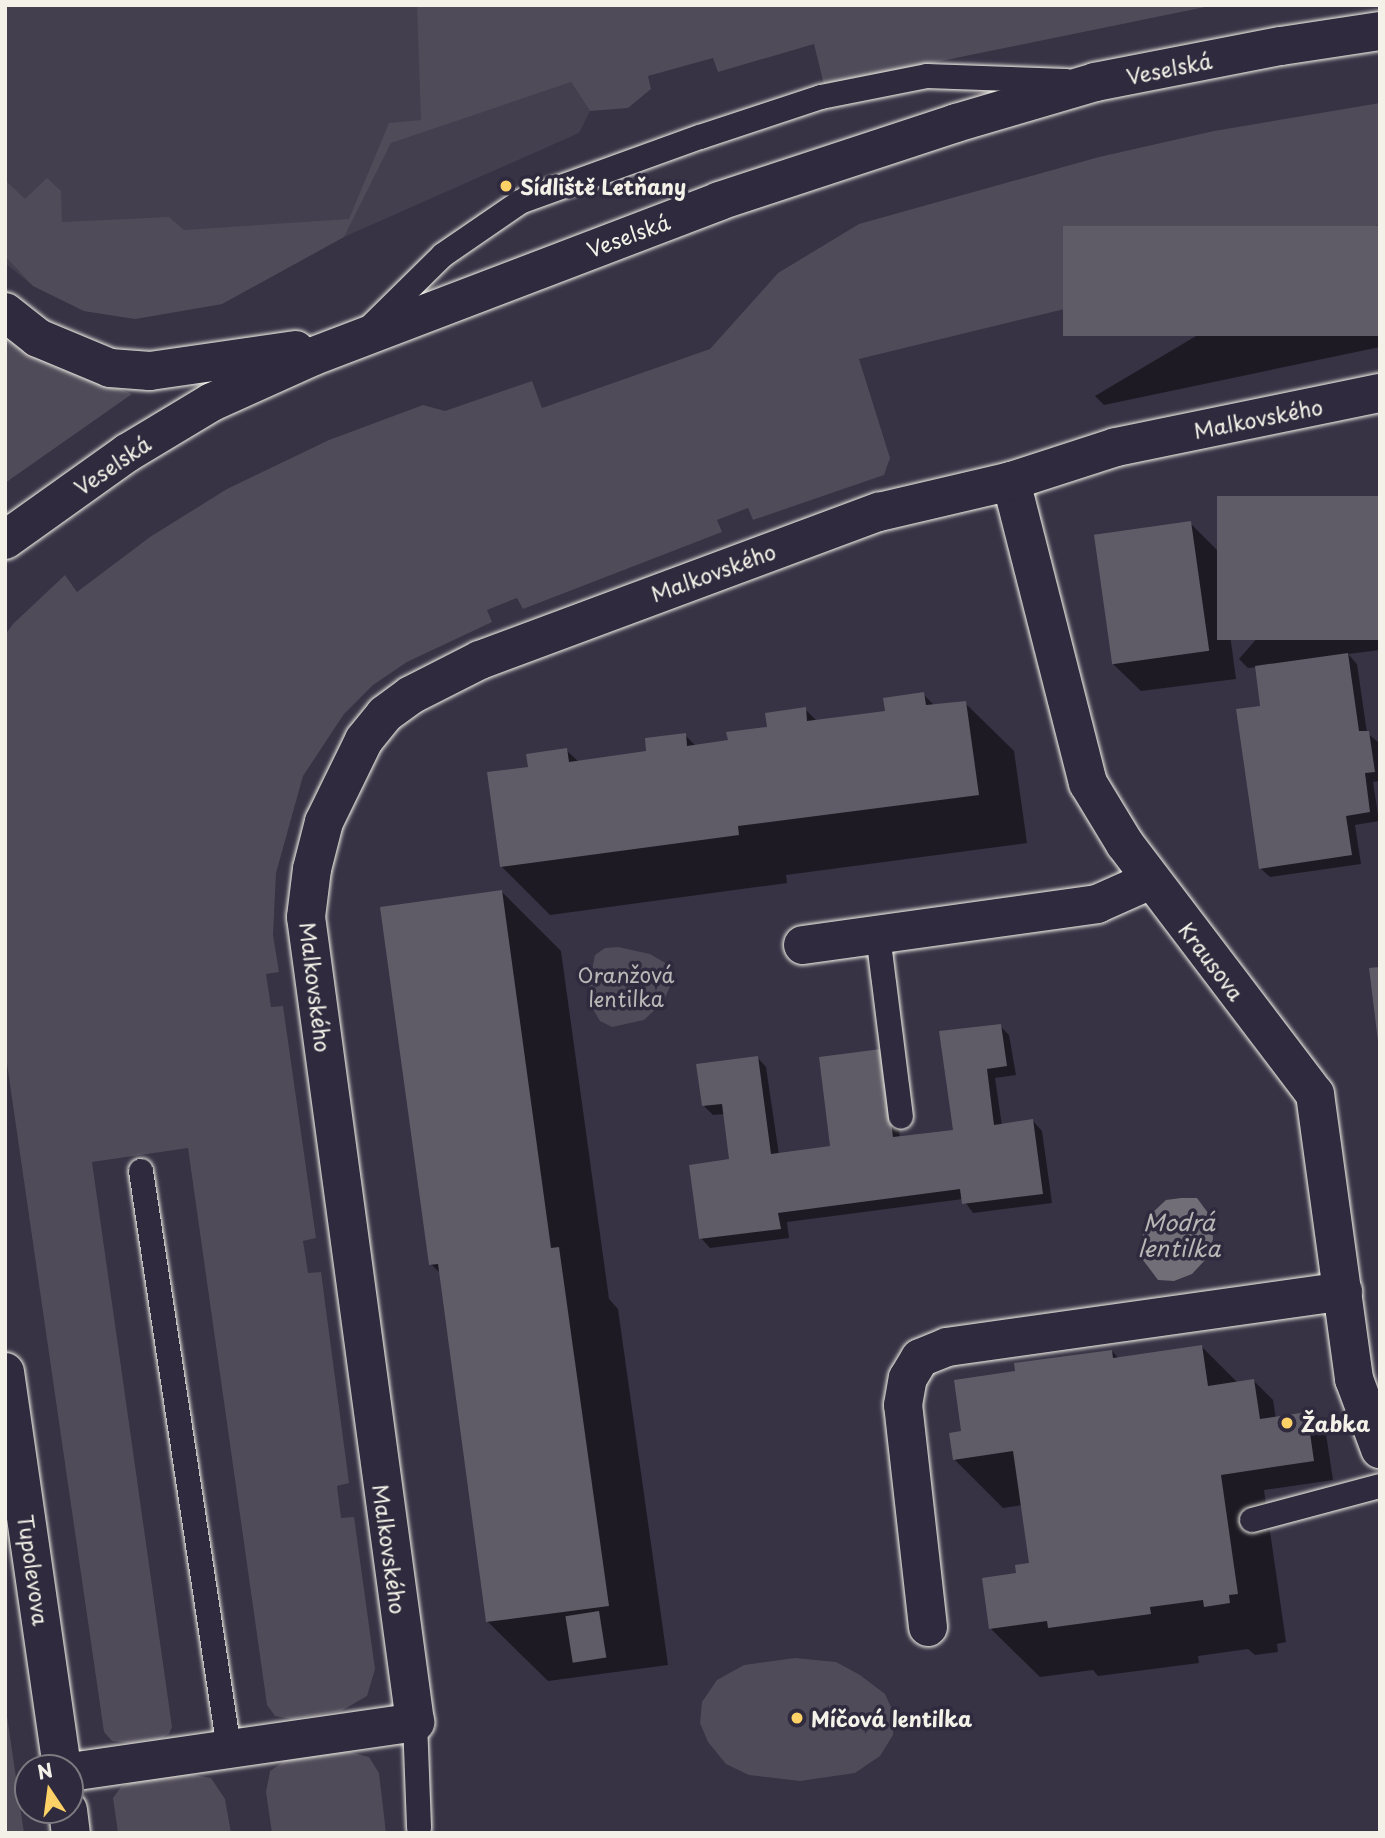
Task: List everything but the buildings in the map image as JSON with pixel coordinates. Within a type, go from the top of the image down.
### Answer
[{"type":"street","name":"Veselská","points":[[5,540],[127,453],[212,402],[356,340],[719,201],[956,123],[1095,82],[1281,46],[1380,31]]},
{"type":"street","points":[[5,312],[38,338],[110,368],[150,371],[356,340]]},
{"type":"street","name":"Malkovského","points":[[415,1723],[306,917],[312,869],[324,822],[341,781],[364,740],[386,714],[411,695],[480,660],[879,512],[1011,481],[1116,447],[1380,393]]},
{"type":"street","name":"Krausova","points":[[1011,481],[1088,783],[1125,844],[1315,1094],[1354,1379],[1380,1449]]},
{"type":"street","points":[[803,945],[1097,904],[1152,880]]},
{"type":"street","points":[[928,1628],[903,1405],[908,1378],[920,1358],[947,1347],[1343,1291]]},
{"type":"street","name":"Tupolevova","points":[[5,1372],[60,1754]]},
{"type":"street","points":[[84,1770],[415,1723]]},
{"type":"lane","points":[[356,340],[443,255],[520,202],[721,130],[821,97],[927,76],[1095,82]]},
{"type":"lane","points":[[878,935],[901,1116]]},
{"type":"lane","points":[[141,1171],[229,1749]]},
{"type":"lane","points":[[1252,1520],[1380,1486]]},
{"type":"lane","points":[[415,1723],[419,1828]]},
{"type":"shaded area","points":[[5,5],[595,5],[571,82],[590,111],[579,133],[344,237],[222,304],[135,319],[84,311],[33,286],[5,263]]},
{"type":"green space","points":[[417,5],[1215,5],[824,85],[814,44],[718,72],[713,58],[648,76],[651,89],[628,108],[590,111],[571,82],[391,143],[344,237],[222,304],[135,319],[84,311],[33,286],[5,256],[5,180],[25,199],[47,178],[61,191],[62,222],[169,217],[184,230],[349,219],[389,123],[421,120]]},
{"type":"green space","points":[[1380,103],[1380,225],[1071,289],[1073,307],[859,359],[890,458],[884,475],[753,520],[748,508],[717,520],[722,532],[523,609],[517,598],[487,610],[492,622],[407,662],[373,685],[344,714],[303,776],[276,873],[273,935],[279,972],[266,974],[271,1007],[283,1006],[316,1238],[303,1241],[308,1273],[321,1272],[349,1483],[337,1486],[341,1518],[354,1517],[375,1669],[367,1696],[341,1711],[292,1719],[275,1716],[267,1705],[188,1148],[92,1162],[172,1727],[169,1734],[162,1738],[129,1743],[112,1741],[104,1732],[5,1050],[5,635],[13,624],[65,575],[77,592],[150,537],[227,489],[329,440],[423,405],[445,411],[532,381],[542,408],[710,349],[778,273],[859,224],[1099,157],[1214,131]]},
{"type":"green space","points":[[5,334],[35,355],[132,394],[5,483]]},
{"type":"green space","name":"Oranžová lentilka","points":[[618,947],[650,954],[667,964],[673,973],[663,1002],[644,1020],[612,1027],[600,1021],[593,1009],[589,985],[595,955],[605,948]]},
{"type":"green space","name":"Míčová lentilka","points":[[795,1658],[836,1662],[860,1675],[885,1694],[894,1714],[893,1735],[880,1756],[855,1773],[800,1781],[749,1775],[726,1764],[708,1742],[700,1723],[702,1702],[717,1680],[744,1665]]},
{"type":"green space","points":[[5,1702],[14,1764],[14,1824],[23,1824],[24,1833],[5,1833]]},
{"type":"green space","points":[[346,1751],[369,1757],[379,1773],[386,1833],[272,1833],[266,1792],[270,1771],[286,1760]]},
{"type":"green space","points":[[189,1774],[211,1778],[225,1799],[231,1833],[118,1833],[113,1798],[121,1787],[133,1782]]},
{"type":"water","name":"Modrá lentilka","points":[[1197,1198],[1211,1217],[1213,1239],[1207,1258],[1192,1274],[1174,1281],[1158,1280],[1143,1260],[1143,1231],[1151,1214],[1166,1200]]},
{"type":"place","name":"Sídliště Letňany","points":[[506,186]]},
{"type":"place","name":"Žabka","points":[[1287,1423]]},
{"type":"place","name":"Míčová lentilka","points":[[797,1718]]}]
